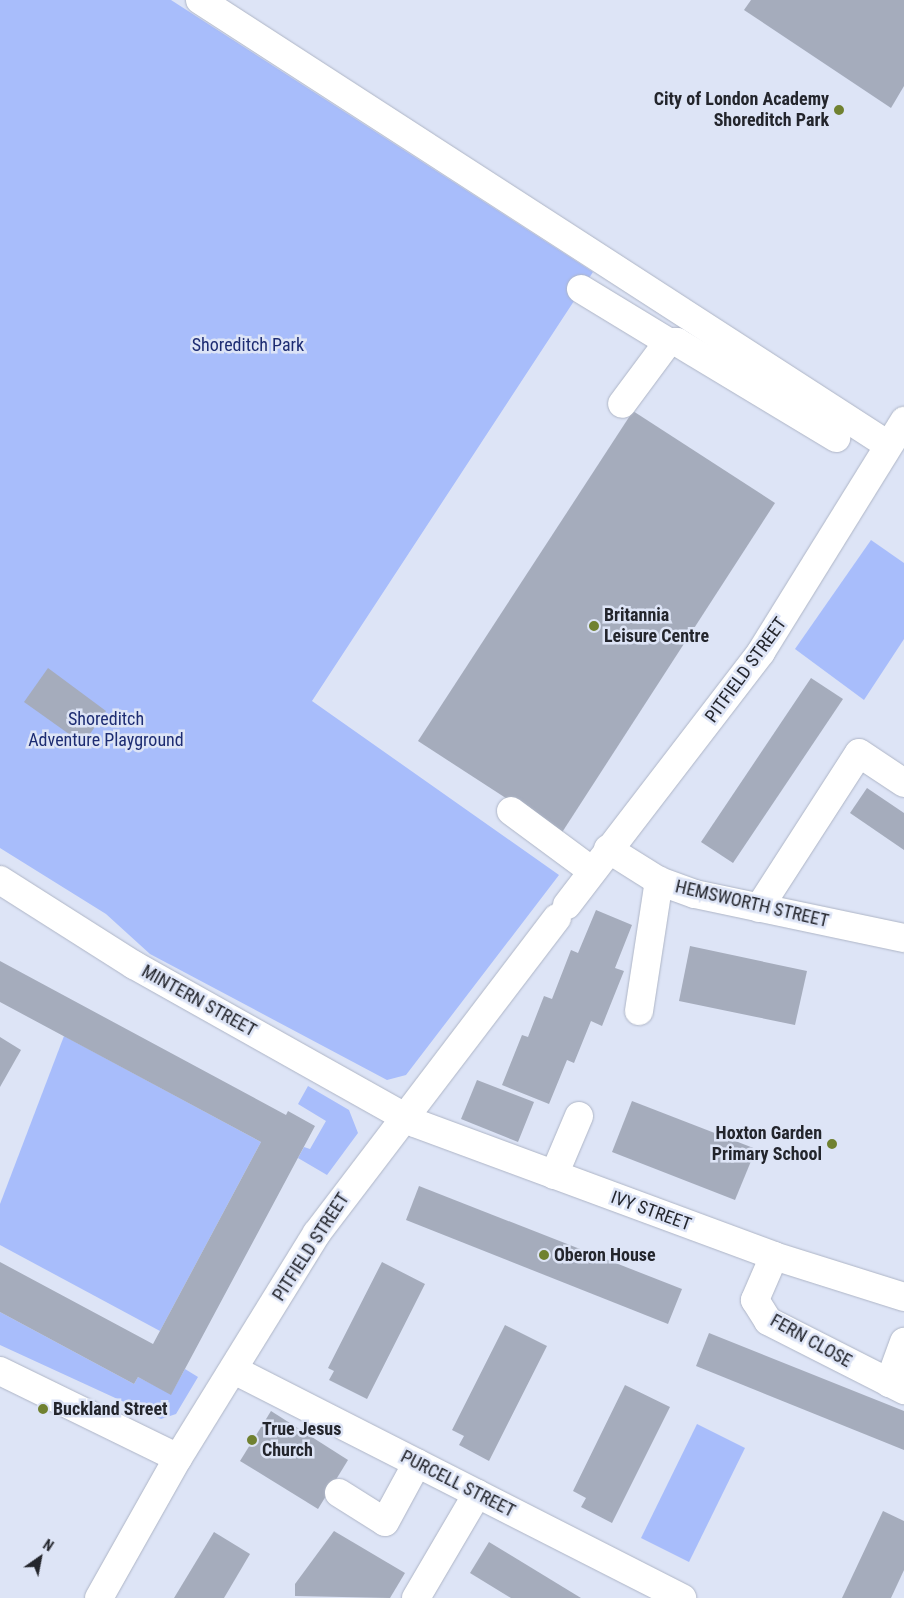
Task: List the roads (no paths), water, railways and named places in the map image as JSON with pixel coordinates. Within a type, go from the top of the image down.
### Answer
[{"type":"street","points":[[200,0],[888,445]]},
{"type":"street","points":[[581,289],[668,342],[677,342],[836,438]]},
{"type":"street","points":[[622,404],[668,342]]},
{"type":"street","name":"PITFIELD STREET","points":[[99,1598],[178,1458],[317,1233],[402,1116],[562,912],[608,849],[761,652],[904,420]]},
{"type":"street","points":[[758,908],[859,753],[904,783]]},
{"type":"street","points":[[511,811],[592,871]]},
{"type":"street","name":"HEMSWORTH STREET","points":[[608,849],[631,866],[659,881],[758,908],[904,938]]},
{"type":"street","name":"MINTERN STREET","points":[[0,880],[134,965],[402,1116]]},
{"type":"street","points":[[639,1011],[659,881]]},
{"type":"street","name":"IVY STREET","points":[[402,1116],[554,1175],[774,1256],[904,1297]]},
{"type":"street","points":[[554,1175],[579,1116]]},
{"type":"street","name":"FERN CLOSE","points":[[774,1256],[756,1300],[768,1321],[896,1386],[904,1342]]},
{"type":"street","name":"PURCELL STREET","points":[[234,1370],[682,1598]]},
{"type":"street","points":[[0,1371],[178,1458]]},
{"type":"street","points":[[340,1493],[385,1522],[417,1463]]},
{"type":"street","points":[[416,1598],[477,1494]]},
{"type":"place","name":"City of London Academy Shoreditch Park","points":[[839,110]]},
{"type":"place","name":"Britannia Leisure Centre","points":[[594,626]]},
{"type":"place","name":"Hoxton Garden Primary School","points":[[832,1144]]},
{"type":"place","name":"Oberon House","points":[[544,1255]]},
{"type":"place","name":"Buckland Street","points":[[43,1409]]},
{"type":"place","name":"True Jesus Church","points":[[252,1440]]},
{"type":"park label","name":"Shoreditch Park","points":[[248,345]]},
{"type":"park label","name":"Shoreditch Adventure Playground","points":[[106,730]]}]
